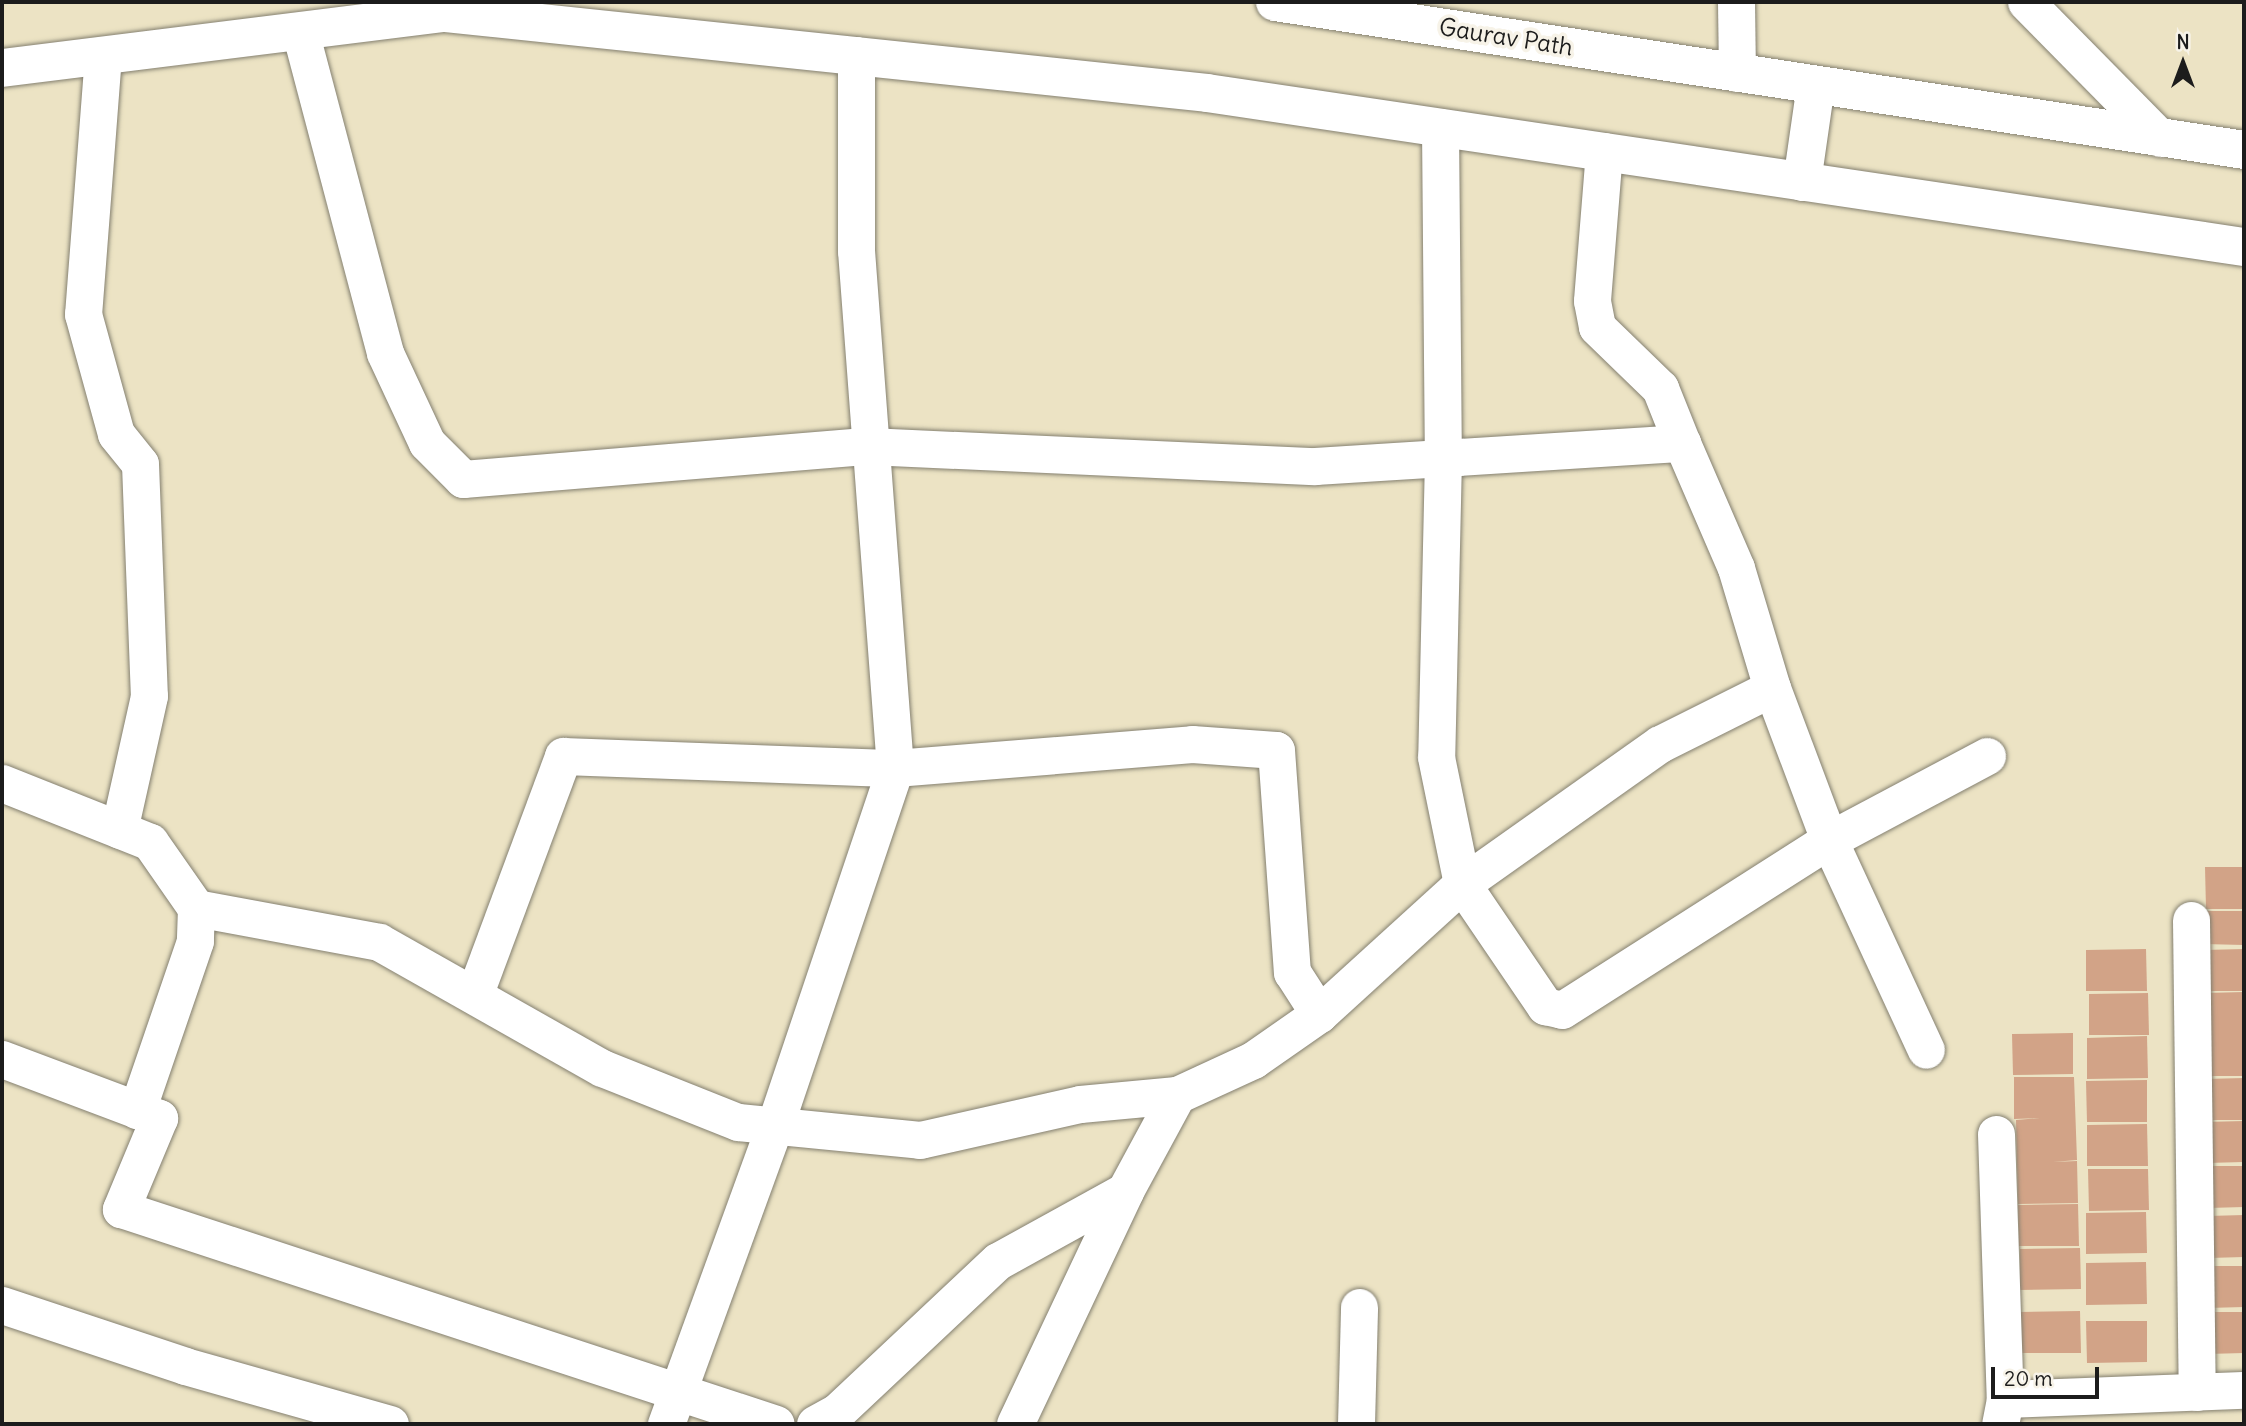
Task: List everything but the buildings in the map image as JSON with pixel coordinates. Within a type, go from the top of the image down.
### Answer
[{"type":"main road","name":"Gaurav Path","points":[[1275,2],[2244,150]]},
{"type":"main road","points":[[2,68],[446,13],[1207,93],[2244,247]]},
{"type":"main road","points":[[1802,181],[1816,85]]},
{"type":"street","points":[[1736,2],[1737,73]]},
{"type":"street","points":[[2026,2],[2160,138]]},
{"type":"street","points":[[300,31],[385,353],[427,443],[463,479],[868,446],[1315,467],[1682,443]]},
{"type":"street","points":[[103,55],[83,314],[116,434],[140,464],[149,696],[119,830]]},
{"type":"street","points":[[672,1410],[774,1128],[895,768],[868,446],[856,251],[856,55]]},
{"type":"street","points":[[1440,127],[1443,458],[1436,757],[1462,884],[1553,1011],[1562,1010],[1829,840],[1986,756]]},
{"type":"street","points":[[1604,152],[1592,301],[1597,327],[1660,388],[1736,568],[1772,688],[1829,840],[1926,1050]]},
{"type":"street","points":[[197,908],[379,942],[475,993],[602,1068],[738,1122],[774,1128],[920,1140],[1080,1104],[1177,1095],[1253,1060],[1319,1014],[1462,884],[1660,744],[1772,688]]},
{"type":"street","points":[[475,993],[563,756],[895,768],[1192,744],[1276,750],[1292,972],[1319,1014]]},
{"type":"street","points":[[2,783],[150,842],[197,908],[195,941],[137,1110]]},
{"type":"street","points":[[2191,920],[2197,1392]]},
{"type":"street","points":[[2,1059],[159,1118],[121,1209],[672,1410],[776,1424]]},
{"type":"street","points":[[1015,1424],[1125,1192],[1177,1095]]},
{"type":"street","points":[[1996,1134],[2002,1412],[2197,1392],[2244,1391]]},
{"type":"street","points":[[815,1424],[838,1411],[998,1261],[1125,1192]]},
{"type":"street","points":[[2,1305],[185,1366],[390,1424]]},
{"type":"street","points":[[1356,1424],[1359,1307]]}]
